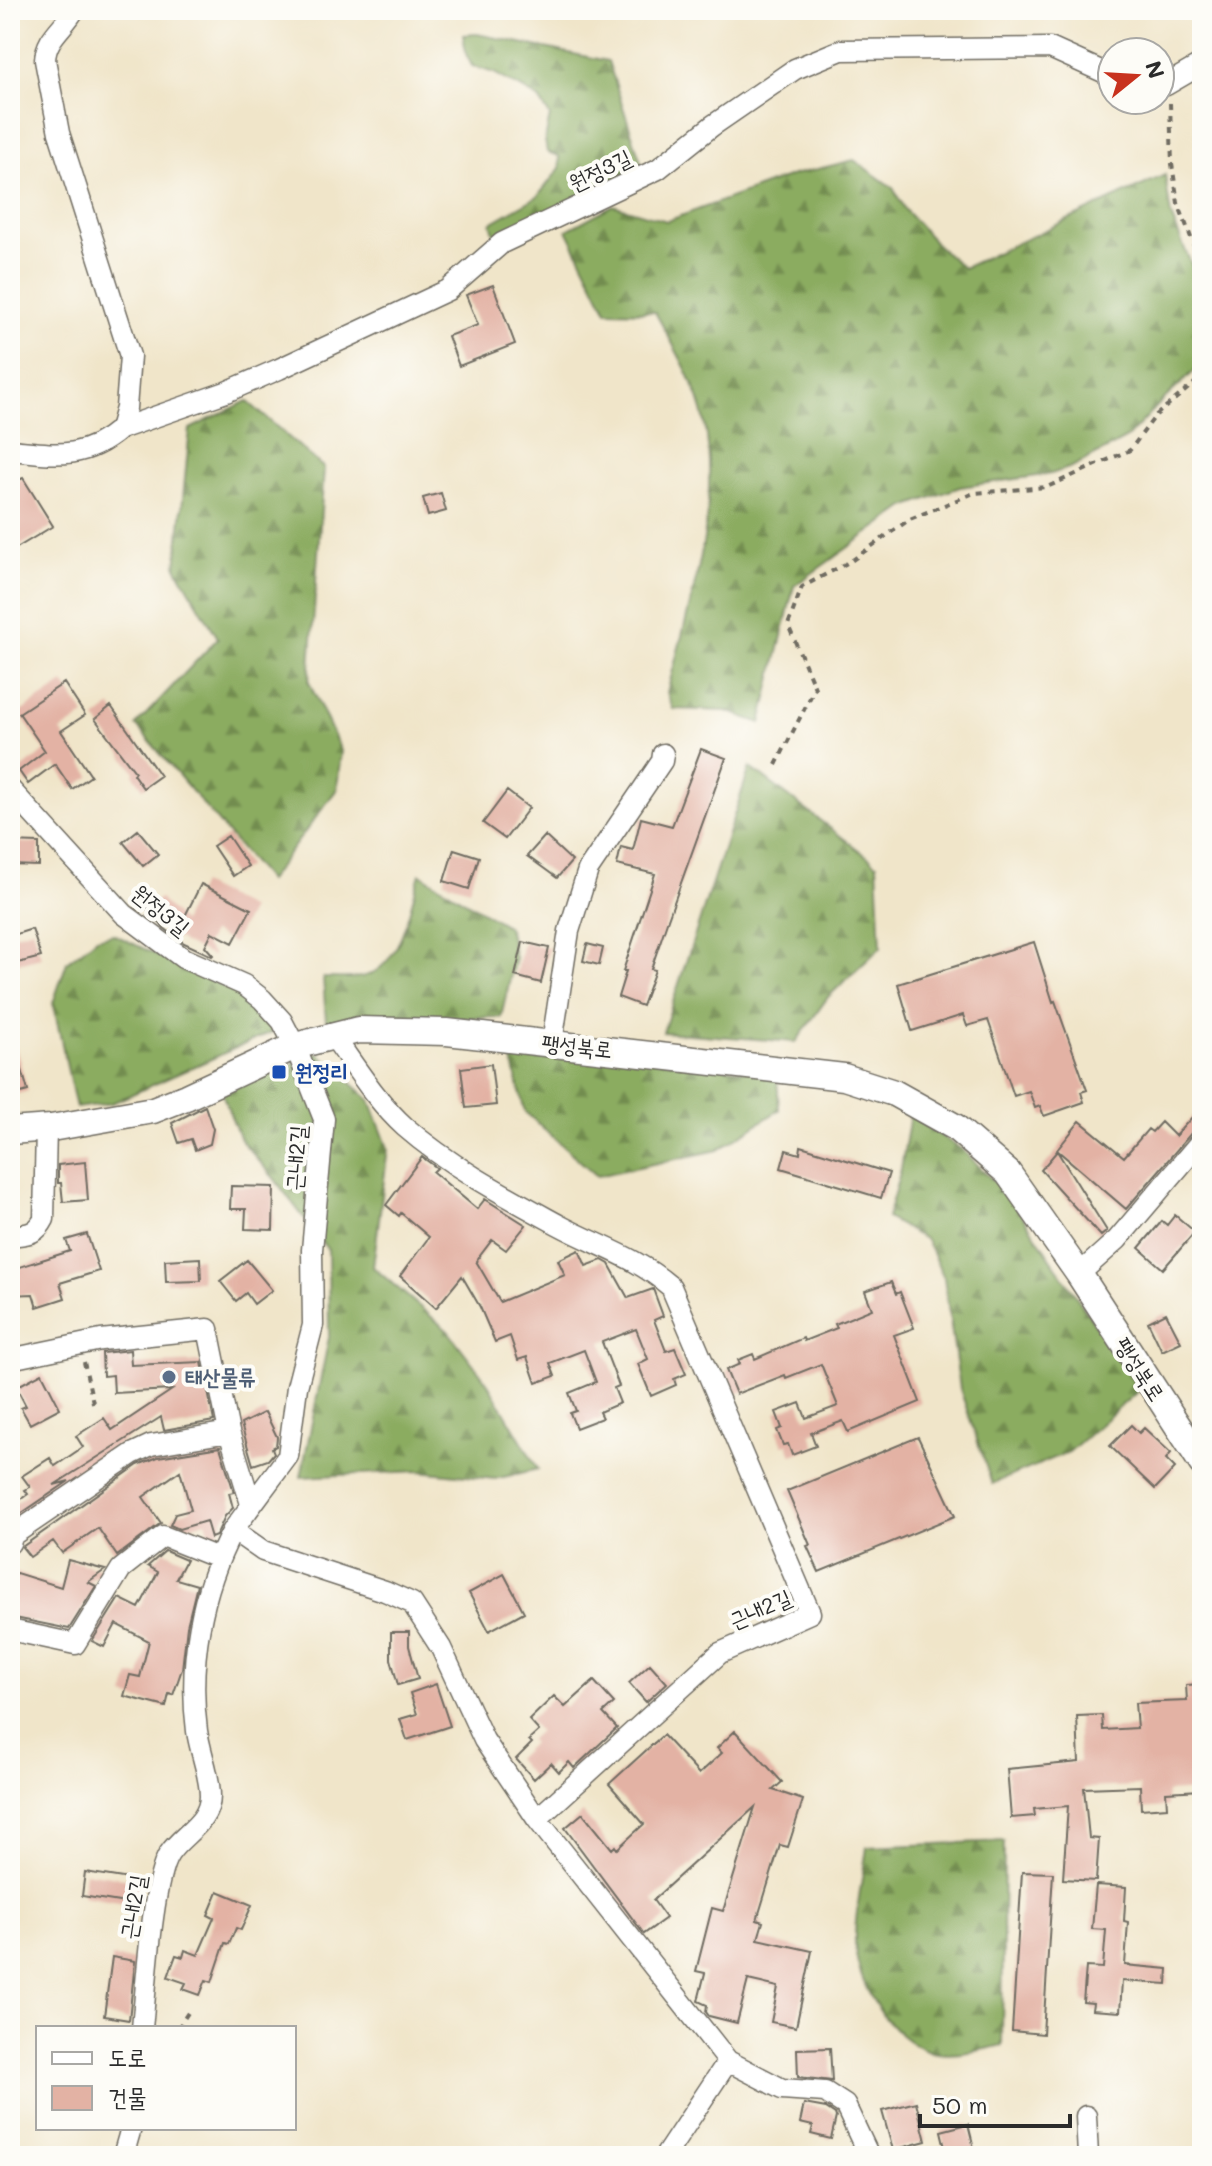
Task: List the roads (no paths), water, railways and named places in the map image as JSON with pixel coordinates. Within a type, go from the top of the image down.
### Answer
[{"type":"street","points":[[74,10],[53,34],[45,50],[45,60],[59,133],[130,356],[126,408],[120,429]]},
{"type":"street","name":"원정3길","points":[[10,450],[70,455],[111,437],[120,429],[266,375],[448,290],[502,243],[658,169],[712,126],[795,69],[832,53],[841,50],[956,47],[1050,48],[1096,69]]},
{"type":"street","points":[[1176,78],[1202,64]]},
{"type":"street","points":[[552,1043],[569,931],[588,870],[662,761],[663,754]]},
{"type":"street","name":"원정3길","points":[[10,789],[124,914],[183,958],[244,985],[282,1021],[295,1046]]},
{"type":"street","name":"팽성북로","points":[[10,1131],[153,1110],[295,1046],[358,1030],[447,1032],[844,1077],[894,1093],[955,1127],[1008,1173],[1079,1274],[1202,1463]]},
{"type":"street","name":"근내2길","points":[[333,1036],[367,1083],[404,1126],[462,1170],[563,1227],[633,1259],[671,1287],[810,1613],[720,1653],[537,1819]]},
{"type":"street","name":"근내2길","points":[[142,2026],[158,1885],[168,1855],[205,1817],[210,1797],[197,1731],[193,1676],[209,1582],[233,1530],[288,1456],[297,1387],[313,1325],[312,1250],[324,1119],[295,1046]]},
{"type":"street","points":[[10,1236],[31,1234],[38,1230],[44,1219],[46,1128]]},
{"type":"street","points":[[1079,1274],[1117,1240],[1202,1140]]},
{"type":"street","points":[[10,1359],[80,1344],[208,1329],[229,1432],[251,1504]]},
{"type":"street","points":[[10,1543],[13,1535],[132,1454],[151,1445],[229,1432]]},
{"type":"street","points":[[233,1530],[263,1551],[385,1591],[412,1603],[441,1648],[484,1740],[537,1819],[728,2061],[782,2089],[825,2092],[845,2105],[869,2156]]},
{"type":"street","points":[[10,1630],[75,1644],[121,1569],[163,1536],[218,1558]]},
{"type":"street","points":[[665,2156],[728,2061]]},
{"type":"street","points":[[1086,2116],[1088,2156]]},
{"type":"street","points":[[123,2156],[130,2130]]},
{"type":"place","name":"원정리","points":[[279,1072]]},
{"type":"place","name":"태산물류","points":[[169,1377]]}]
